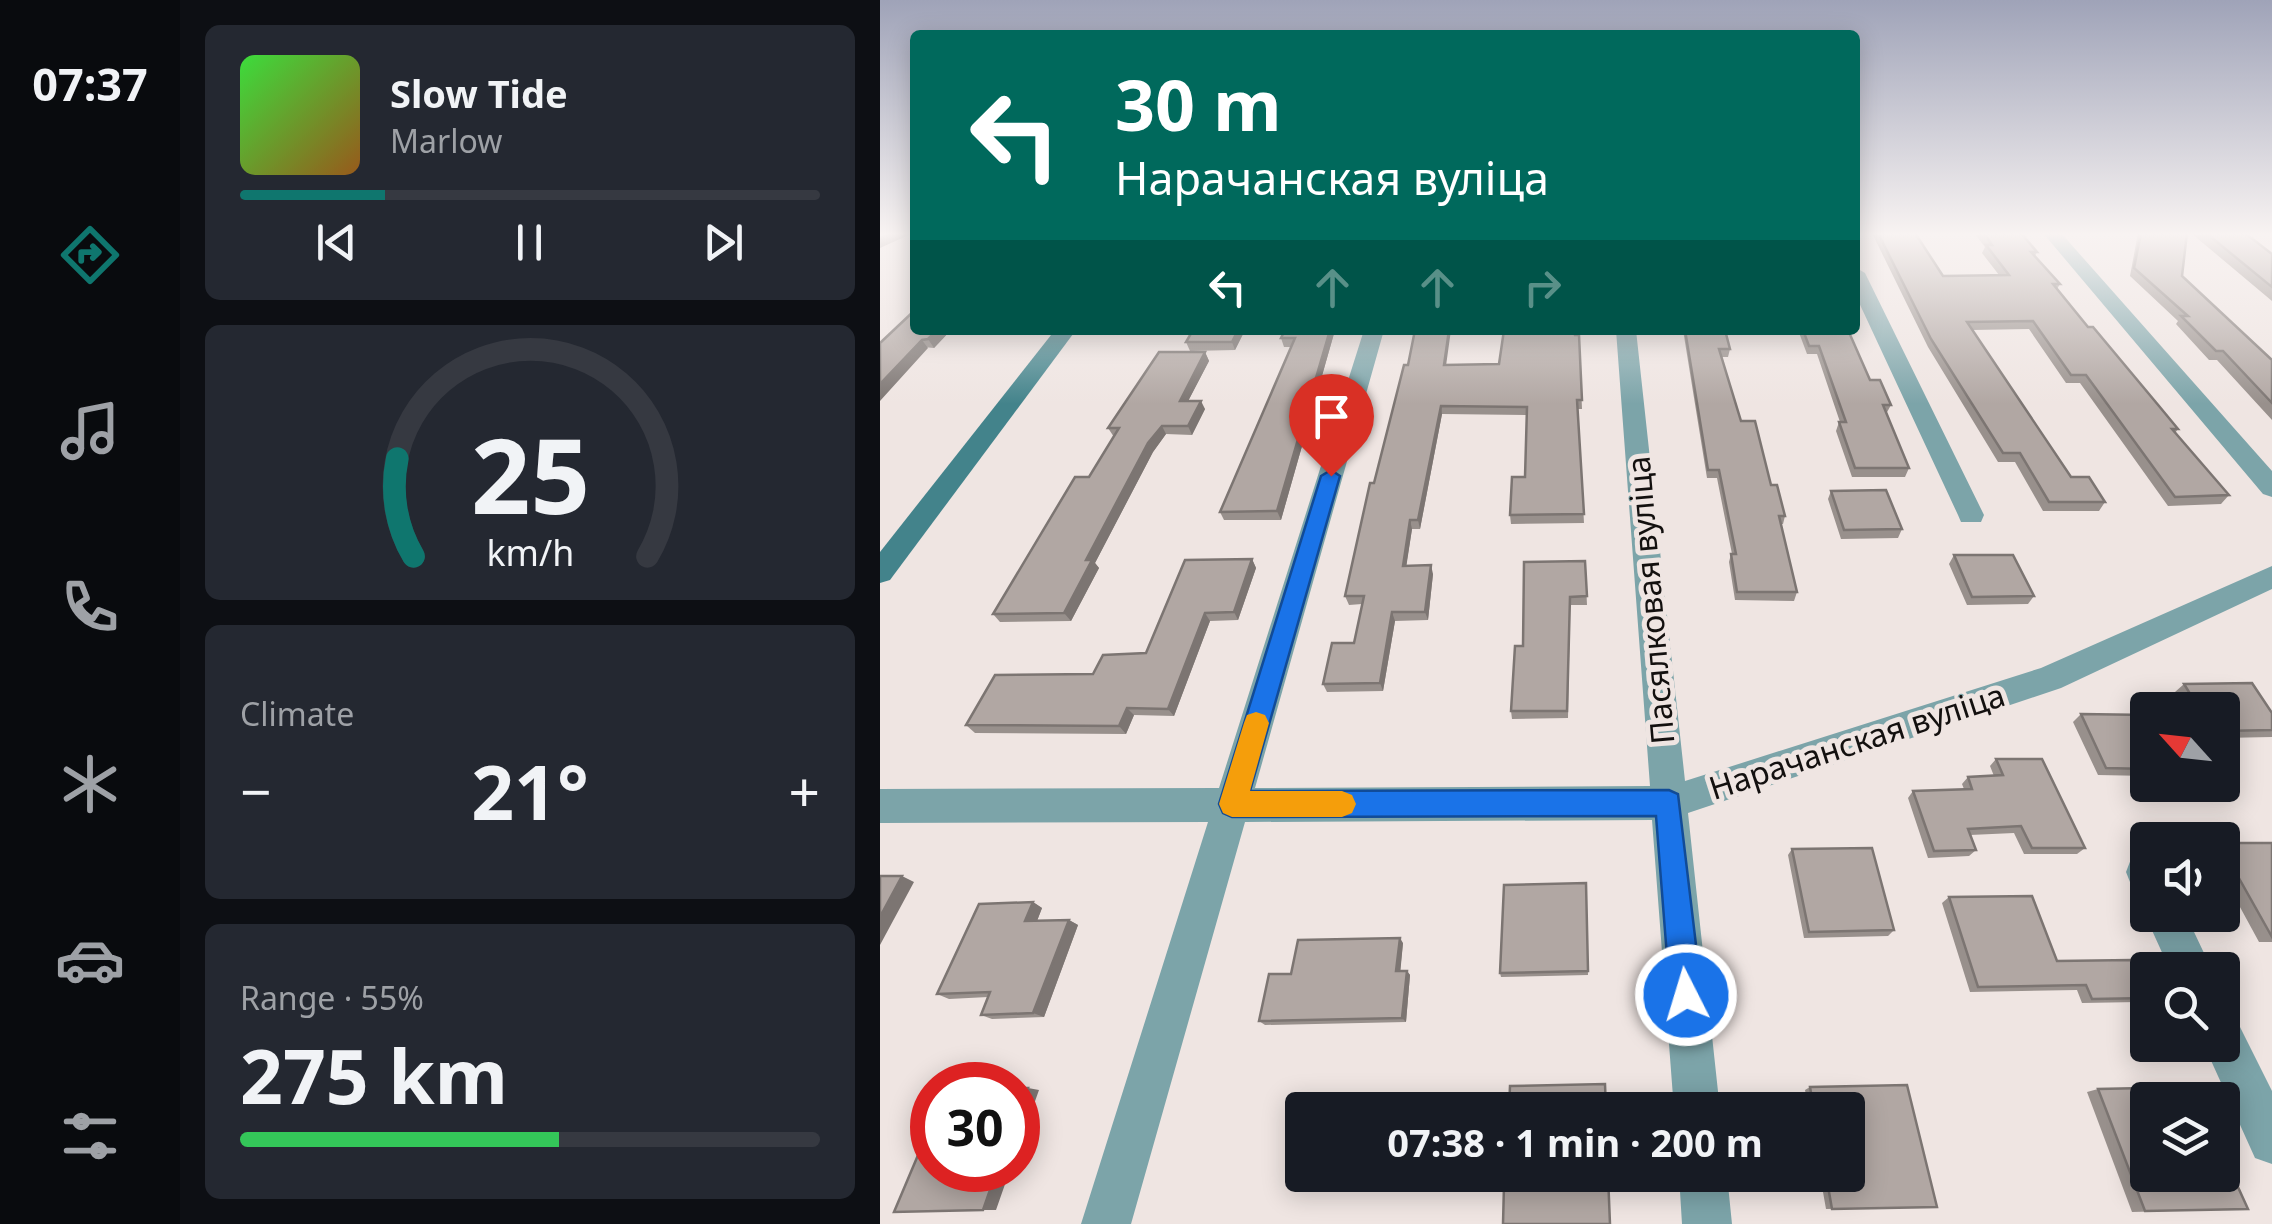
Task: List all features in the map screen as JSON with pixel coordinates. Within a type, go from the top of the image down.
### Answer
[{"type":"street","points":[[1863,290],[1971,516]]},
{"type":"street","points":[[2102,290],[2272,488]]},
{"type":"street","points":[[880,572],[1062,335]]},
{"type":"street","points":[[1106,1224],[1373,335]]},
{"type":"street","name":"Пасялковая вуліца","points":[[1626,335],[1695,1092]]},
{"type":"street","name":"Нарачанская вуліца","points":[[880,806],[1669,803],[2050,679],[2272,577]]},
{"type":"street","points":[[2234,1062],[2272,1141]]},
{"type":"street","points":[[1704,1192],[1707,1224]]},
{"type":"building","points":[[1907,290],[2058,290],[2159,406],[2178,429],[2172,429],[2229,495],[2175,497],[2086,375],[2071,375],[2033,321],[1967,322],[2071,477],[2089,477],[2105,502],[2049,502],[2020,453],[2003,453],[1931,339]]},
{"type":"building","points":[[2159,290],[2197,290],[2272,360],[2272,403],[2223,351],[2216,351],[2181,316],[2188,316]]},
{"type":"building","points":[[910,315],[910,335],[932,335],[922,340],[880,384],[880,343]]},
{"type":"building","points":[[1190,335],[1236,335],[1232,342],[1186,342]]},
{"type":"building","points":[[1329,335],[1277,511],[1220,512],[1295,338],[1281,338]]},
{"type":"building","points":[[1414,335],[1448,335],[1444,365],[1499,364],[1503,335],[1579,335],[1582,400],[1577,400],[1584,514],[1510,515],[1512,477],[1525,477],[1527,407],[1441,406],[1418,520],[1410,520],[1403,566],[1431,565],[1425,612],[1392,612],[1380,683],[1323,684],[1332,643],[1354,643],[1364,596],[1345,596],[1370,483],[1374,483],[1404,365],[1408,365]]},
{"type":"building","points":[[1686,335],[1726,335],[1730,349],[1719,349],[1741,421],[1755,421],[1771,485],[1777,485],[1785,516],[1779,516],[1797,592],[1737,592],[1731,554],[1736,554],[1719,470],[1708,470]]},
{"type":"building","points":[[1805,335],[1850,335],[1870,380],[1880,380],[1891,405],[1883,405],[1909,468],[1855,468],[1839,422],[1846,422],[1819,346],[1809,346]]},
{"type":"building","points":[[1159,352],[1205,352],[1180,401],[1201,401],[1188,426],[1162,426],[1148,443],[1086,560],[1092,560],[1064,613],[993,614],[1075,477],[1089,477],[1119,428],[1108,428]]},
{"type":"building","points":[[1886,490],[1902,529],[1844,530],[1831,491]]},
{"type":"building","points":[[1954,555],[2013,555],[2034,596],[1972,597]]},
{"type":"building","points":[[1252,559],[1234,612],[1205,613],[1168,709],[1127,708],[1119,726],[966,725],[995,675],[1093,674],[1103,655],[1146,653],[1185,560]]},
{"type":"building","points":[[1585,561],[1587,596],[1570,597],[1567,711],[1511,711],[1515,646],[1523,646],[1524,562]]},
{"type":"building","points":[[2252,683],[2272,713],[2272,730],[2240,731],[2240,692],[2189,692],[2184,684]]},
{"type":"building","points":[[2081,714],[2130,715],[2130,769],[2106,768]]},
{"type":"building","points":[[1996,759],[2042,759],[2085,848],[2032,848],[2021,826],[1968,829],[1976,850],[1934,851],[1913,791],[1972,789],[1968,777],[2003,775]]},
{"type":"building","points":[[2240,843],[2272,843],[2272,937],[2240,880]]},
{"type":"building","points":[[1872,848],[1894,930],[1809,932],[1792,849]]},
{"type":"building","points":[[880,876],[902,876],[880,917]]},
{"type":"building","points":[[1586,883],[1588,971],[1500,973],[1504,885]]},
{"type":"building","points":[[2032,896],[2057,961],[2130,960],[2130,998],[2092,999],[2086,985],[1978,987],[1949,897]]},
{"type":"building","points":[[1033,902],[1025,921],[1069,920],[1033,1013],[981,1015],[990,992],[937,994],[979,904]]},
{"type":"building","points":[[1400,938],[1396,971],[1407,971],[1402,1018],[1259,1021],[1269,974],[1291,974],[1298,940]]},
{"type":"building","points":[[1605,1084],[1605,1092],[1510,1092],[1510,1086]]},
{"type":"building","points":[[1907,1085],[1937,1207],[1832,1209],[1829,1192],[1865,1192],[1865,1092],[1811,1092],[1810,1087]]},
{"type":"building","points":[[2130,1088],[2130,1172],[2098,1089]]},
{"type":"building","points":[[910,1174],[910,1192],[989,1192],[983,1210],[894,1212]]},
{"type":"building","points":[[2240,1191],[2248,1209],[2145,1211],[2138,1192]]},
{"type":"building","points":[[1504,1192],[1609,1192],[1610,1224],[1503,1224]]},
{"type":"slow traffic","points":[[1256,723],[1232,804],[1342,804]]},
{"type":"route","points":[[1331,476],[1232,804],[1669,803],[1686,995]]}]
